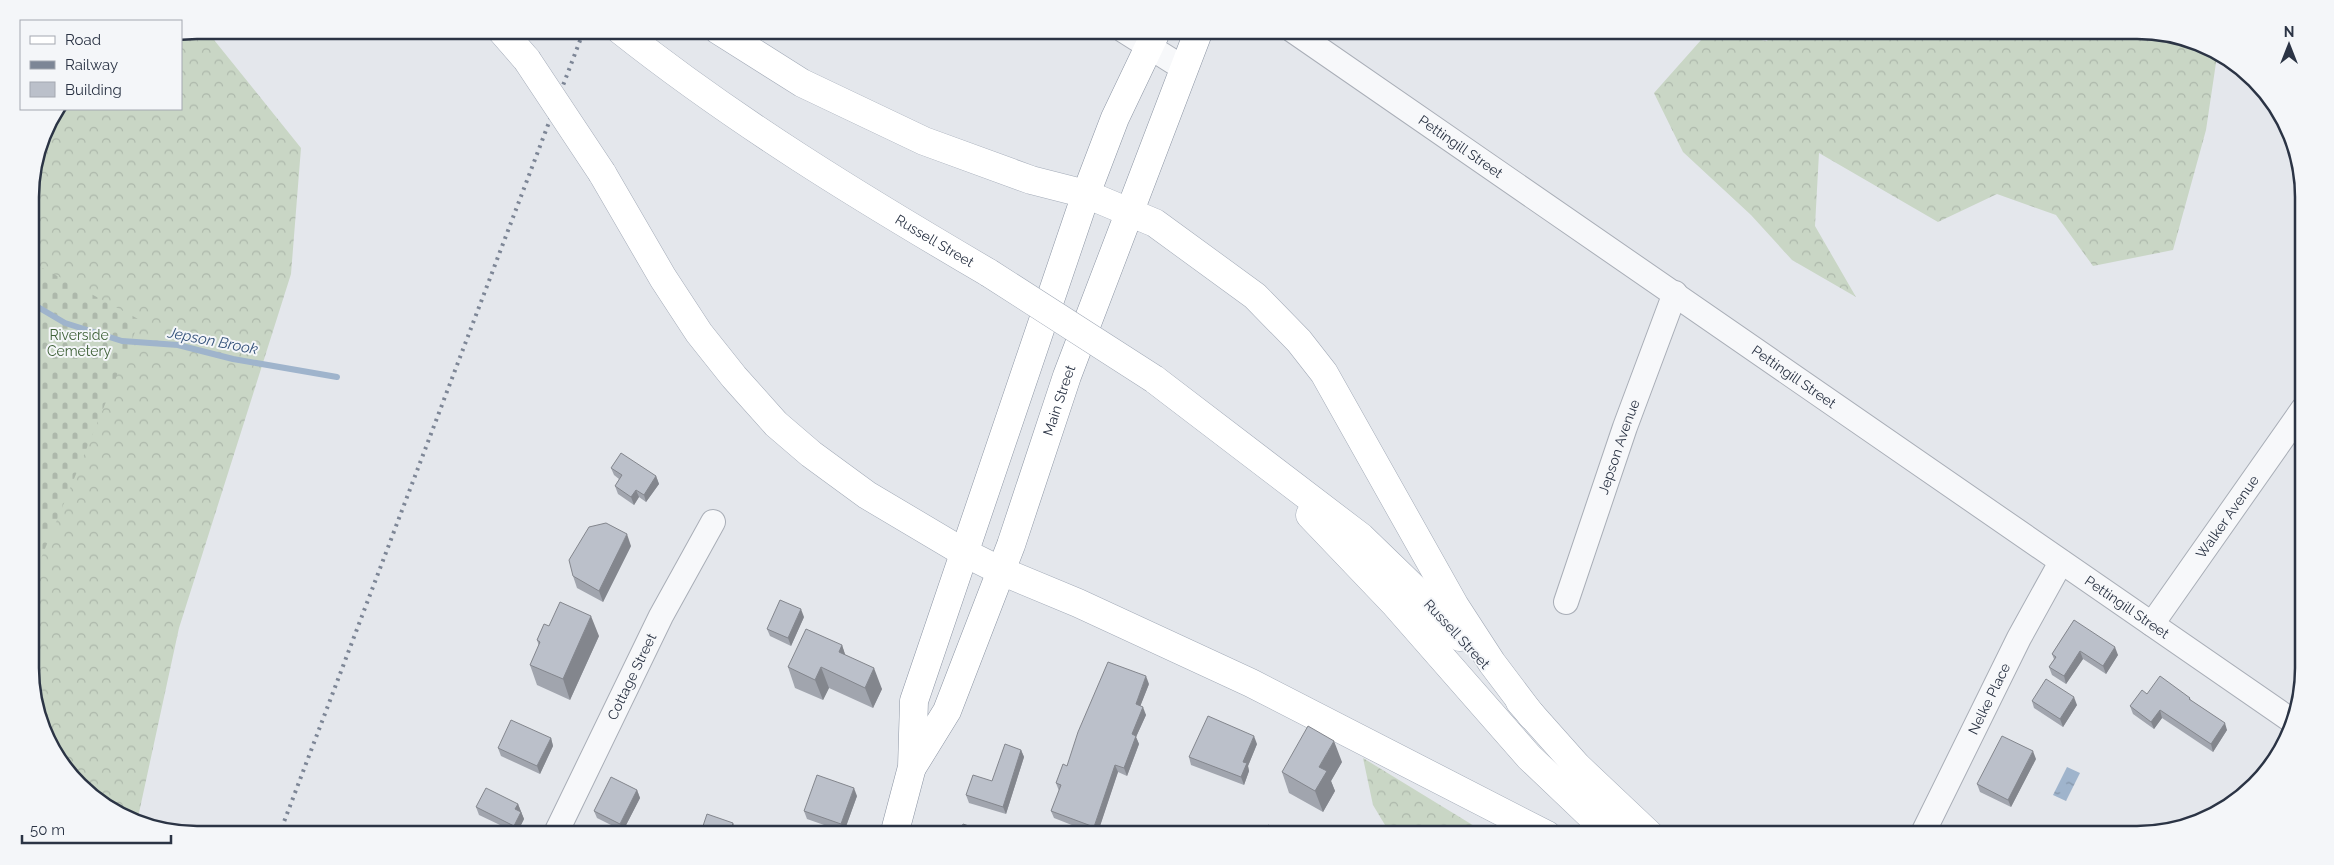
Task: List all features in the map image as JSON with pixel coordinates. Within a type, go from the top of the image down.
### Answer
[{"type":"main road","points":[[509,39],[527,60],[602,173],[663,278],[699,333],[776,424],[811,454],[867,495],[963,552],[1000,571],[1078,603],[1251,682],[1530,826]]},
{"type":"main road","name":"Russell Street","points":[[631,39],[743,122],[864,200],[989,273],[1154,378],[1361,537],[1424,598],[1577,766],[1640,826]]},
{"type":"main road","points":[[732,39],[802,83],[924,141],[1031,180],[1086,194],[1155,223],[1255,296],[1299,341],[1319,366],[1364,441],[1455,606],[1492,663],[1532,716]]},
{"type":"main road","name":"Main Street","points":[[896,826],[912,768],[914,701],[1086,194],[1115,118],[1153,39]]},
{"type":"main road","name":"Main Street","points":[[912,768],[948,711],[1000,571],[1067,376],[1195,39]]},
{"type":"main road","name":"Russell Street","points":[[1249,450],[1394,603],[1530,757],[1602,826]]},
{"type":"street","points":[[1154,39],[1183,68]]},
{"type":"street","name":"Pettingill Street","points":[[1305,39],[2287,718]]},
{"type":"street","name":"Jepson Avenue","points":[[1566,602],[1625,427],[1675,293]]},
{"type":"street","name":"Walker Avenue","points":[[2152,624],[2295,420]]},
{"type":"street","name":"Cottage Street","points":[[559,826],[661,616],[713,522]]},
{"type":"street","name":"Nelke Place","points":[[1926,826],[2019,638],[2060,562]]},
{"type":"green space","points":[[213,39],[301,148],[291,274],[179,628],[139,815],[109,800],[78,773],[65,756],[55,738],[47,719],[42,699],[39,679],[39,186],[44,155],[64,110],[182,110],[182,40]]},
{"type":"green space","points":[[1702,39],[1755,39],[1767,41],[1768,39],[2138,39],[2168,42],[2188,47],[2207,55],[2216,60],[2206,130],[2173,250],[2093,266],[2056,215],[1997,194],[1938,222],[1819,153],[1815,226],[1856,297],[1792,260],[1751,215],[1683,152],[1654,93]]},
{"type":"green space","name":"Riverside Cemetery","points":[[39,266],[140,320],[39,563]]},
{"type":"green space","points":[[1363,758],[1474,826],[1386,826],[1373,805]]},
{"type":"water","points":[[2067,767],[2080,773],[2066,801],[2053,795]]},
{"type":"building","points":[[621,453],[656,476],[644,495],[636,490],[631,497],[615,486],[622,475],[611,468]]},
{"type":"building","points":[[606,523],[627,534],[599,591],[573,576],[569,560],[589,527]]},
{"type":"building","points":[[780,600],[801,609],[788,638],[767,629]]},
{"type":"building","points":[[560,602],[591,616],[563,679],[530,665],[540,642],[537,640],[544,624],[549,626]]},
{"type":"building","points":[[2074,620],[2115,647],[2103,666],[2080,651],[2064,676],[2049,667],[2056,657],[2052,654]]},
{"type":"building","points":[[806,629],[842,645],[839,652],[874,668],[865,688],[821,667],[815,680],[788,667]]},
{"type":"building","points":[[1108,662],[1146,676],[1136,704],[1143,707],[1132,734],[1136,736],[1124,768],[1115,765],[1094,826],[1051,811],[1061,785],[1056,783],[1063,764],[1067,766],[1078,732]]},
{"type":"building","points":[[2160,676],[2189,699],[2225,723],[2211,744],[2160,710],[2151,722],[2130,706],[2142,690],[2147,694]]},
{"type":"building","points":[[2046,679],[2074,697],[2060,719],[2032,701]]},
{"type":"building","points":[[1208,716],[1254,736],[1243,762],[1247,763],[1241,777],[1189,757]]},
{"type":"building","points":[[511,720],[551,738],[537,766],[498,748]]},
{"type":"building","points":[[1308,726],[1334,741],[1319,767],[1327,771],[1315,791],[1282,772]]},
{"type":"building","points":[[2002,736],[2033,751],[2008,800],[1977,784]]},
{"type":"building","points":[[1005,744],[1021,750],[1003,807],[966,795],[973,775],[992,781]]},
{"type":"building","points":[[817,775],[854,788],[841,824],[804,811]]},
{"type":"building","points":[[611,777],[637,790],[620,824],[594,811]]},
{"type":"building","points":[[486,788],[518,804],[515,809],[521,812],[514,826],[476,807]]},
{"type":"building","points":[[707,814],[733,823],[732,826],[703,826]]},
{"type":"waterway","name":"Jepson Brook","points":[[39,308],[65,323],[122,341],[178,345],[233,359],[337,377]]},
{"type":"railway","points":[[282,826],[581,39]]}]
